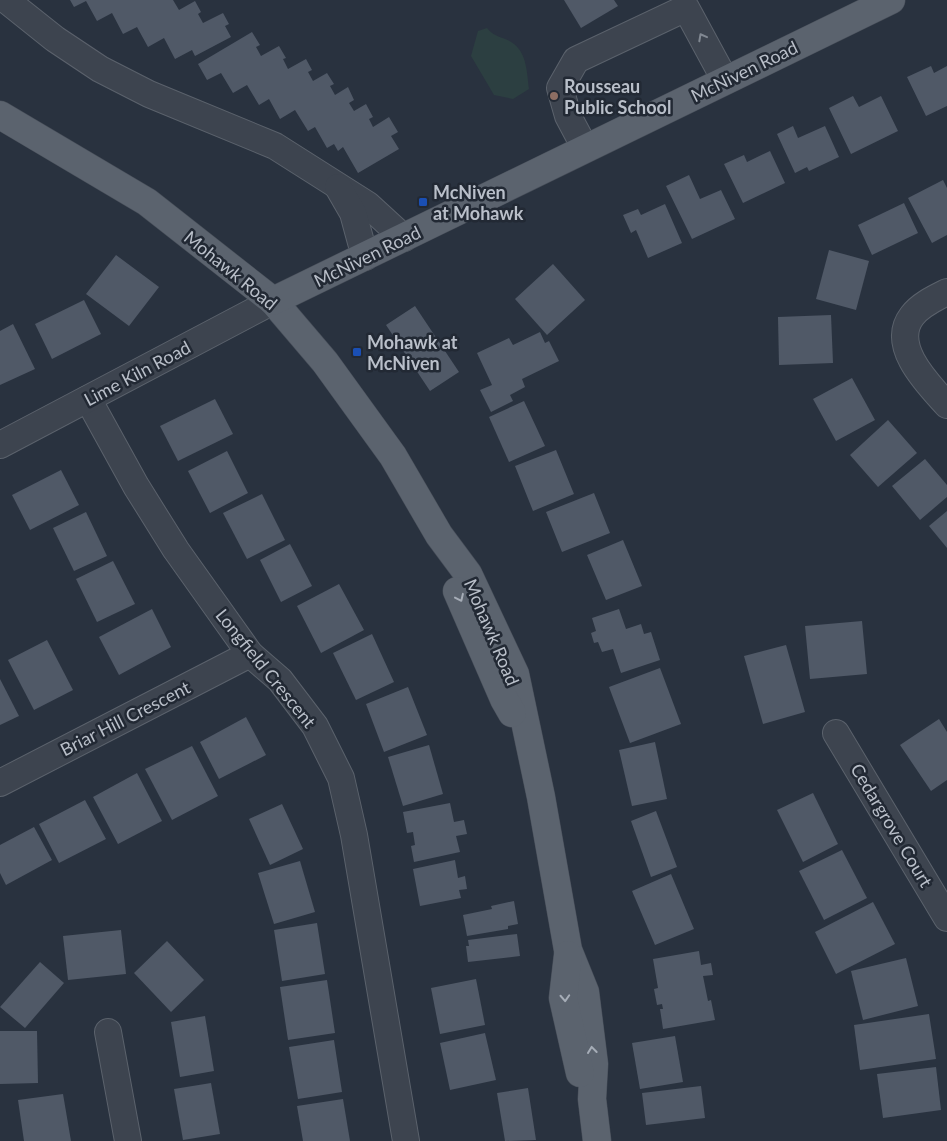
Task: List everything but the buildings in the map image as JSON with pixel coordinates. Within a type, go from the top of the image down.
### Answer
[{"type":"main road","name":"McNiven Road","points":[[274,301],[890,0]]},
{"type":"main road","name":"Mohawk Road","points":[[0,115],[147,202],[274,301],[325,362],[393,456],[439,535],[468,574],[515,674],[568,950],[585,992],[594,1064],[592,1099],[597,1141]]},
{"type":"street","points":[[6,0],[55,39],[100,69],[149,94],[275,146],[368,205],[404,238]]},
{"type":"street","points":[[585,148],[568,116],[560,88],[576,60],[584,56],[686,8],[725,80]]},
{"type":"street","points":[[338,187],[353,213],[365,257]]},
{"type":"street","points":[[947,292],[931,300],[911,316],[906,330],[907,353],[922,377],[947,406]]},
{"type":"street","name":"Lime Kiln Road","points":[[0,445],[274,301]]},
{"type":"street","name":"Longfield Crescent","points":[[88,399],[136,486],[176,550],[250,654],[280,680],[315,726],[340,778],[354,835],[406,1141]]},
{"type":"street","name":"Briar Hill Crescent","points":[[0,783],[250,654]]},
{"type":"street","name":"Cedargrove Court","points":[[836,733],[947,918]]},
{"type":"street","points":[[108,1032],[128,1141]]},
{"type":"shaded area","points":[[487,28],[493,34],[514,44],[522,53],[529,89],[513,99],[494,95],[471,56],[478,31]]},
{"type":"place","name":"Rousseau Public School","points":[[554,96]]},
{"type":"place","name":"McNiven at Mohawk","points":[[423,202]]},
{"type":"place","name":"Mohawk at McNiven","points":[[357,352]]}]
